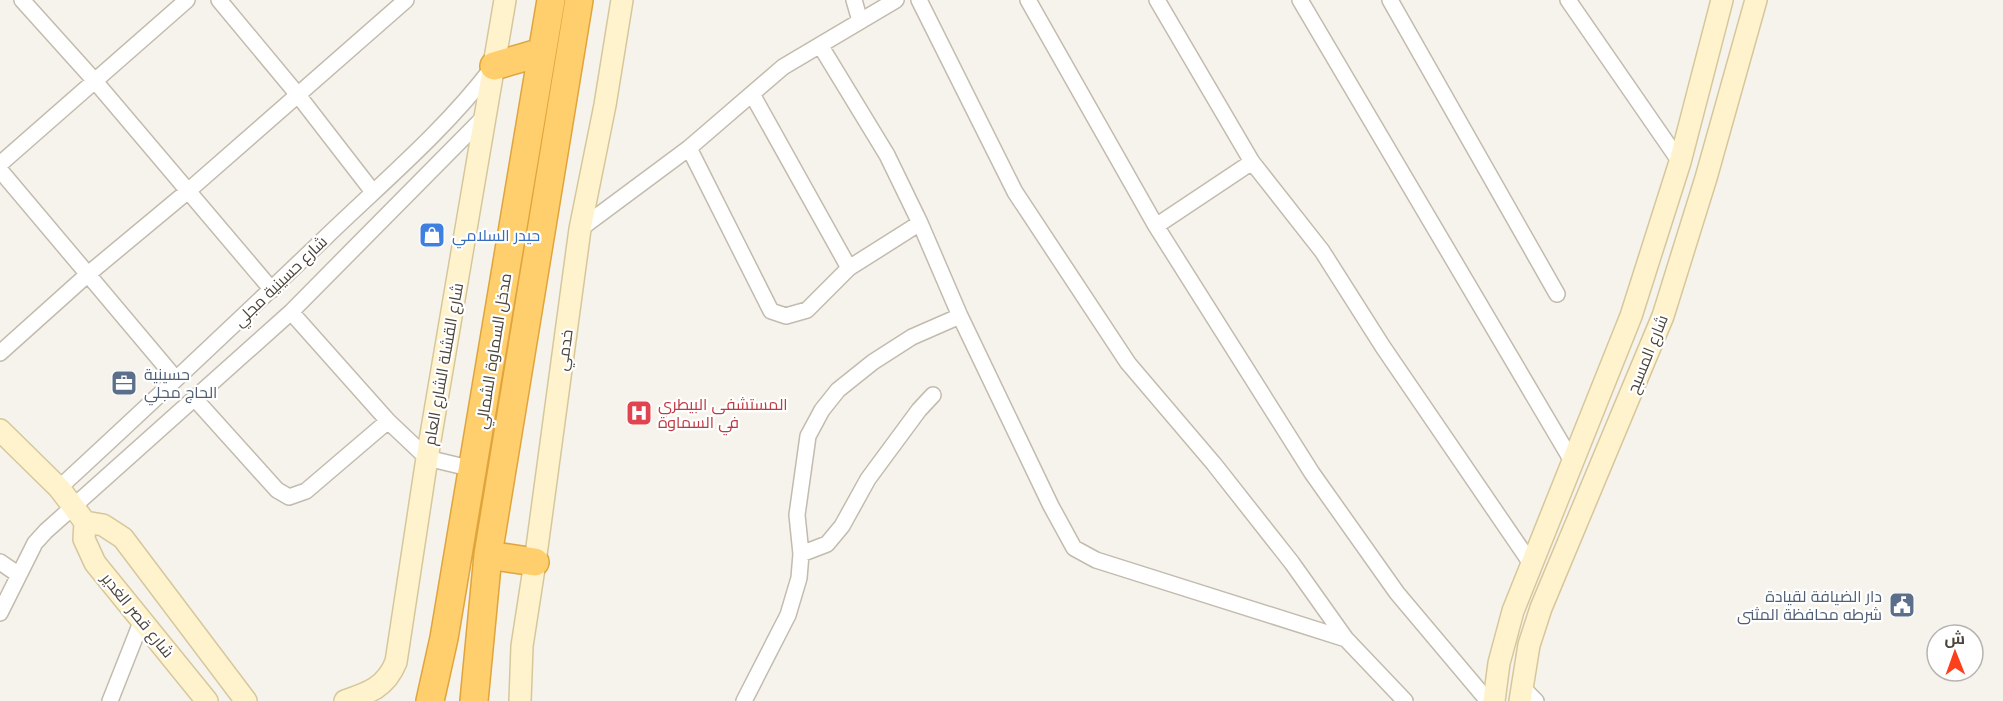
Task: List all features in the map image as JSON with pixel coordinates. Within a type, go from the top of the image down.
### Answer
[{"type":"highway","name":"مدخل السماوة الشمالي","points":[[430,701],[444,638],[552,0]]},
{"type":"highway","name":"مدخل السماوة الشمالي","points":[[474,701],[488,555],[579,0]]},
{"type":"highway","points":[[494,66],[542,52]]},
{"type":"highway","points":[[488,555],[536,562]]},
{"type":"highway","points":[[480,701],[478,691],[481,622]]},
{"type":"highway","points":[[441,701],[444,638]]},
{"type":"main road","name":"شارع القشلة الشارع العام","points":[[345,701],[370,693],[391,675],[396,662],[427,458],[505,0]]},
{"type":"main road","name":"خدمي","points":[[520,701],[522,646],[536,562],[580,229],[605,105],[622,0]]},
{"type":"main road","name":"شارع المسبح","points":[[1494,701],[1499,663],[1513,611],[1631,316],[1680,162],[1722,0]]},
{"type":"main road","name":"شارع المسبح","points":[[1526,696],[1529,645],[1541,608],[1663,316],[1706,178],[1756,0]]},
{"type":"main road","points":[[0,430],[59,488],[79,514],[103,525],[123,538],[246,701]]},
{"type":"main road","name":"شارع قصر الغدير","points":[[79,514],[84,539],[92,557],[207,701]]},
{"type":"street","points":[[22,0],[94,80],[272,290]]},
{"type":"street","points":[[0,164],[187,0]]},
{"type":"street","points":[[219,0],[298,95],[373,192]]},
{"type":"street","points":[[0,353],[406,0]]},
{"type":"street","points":[[854,0],[860,21]]},
{"type":"street","points":[[580,229],[690,148],[783,67],[896,0]]},
{"type":"street","points":[[919,0],[1015,192],[1128,363],[1214,464],[1292,563],[1346,639],[1405,701]]},
{"type":"street","points":[[1028,0],[1156,226],[1312,473],[1397,593],[1488,701]]},
{"type":"street","points":[[1157,0],[1252,162],[1322,251],[1383,347],[1532,565]]},
{"type":"street","points":[[1300,0],[1572,461]]},
{"type":"street","points":[[1390,0],[1557,294]]},
{"type":"street","points":[[1568,0],[1680,162]]},
{"type":"street","points":[[820,45],[887,155],[921,222],[960,316],[1051,506],[1074,548],[1096,560],[1346,639]]},
{"type":"street","name":"شارع حسينية مجلي","points":[[59,488],[272,290],[466,103],[494,66]]},
{"type":"street","points":[[752,93],[849,268]]},
{"type":"street","name":"شارع حسينية مجلي","points":[[0,613],[35,543],[79,514],[195,399],[291,312],[485,116]]},
{"type":"street","points":[[690,148],[771,311],[786,316],[807,310],[849,268],[921,222]]},
{"type":"street","points":[[1156,226],[1252,162]]},
{"type":"street","points":[[0,170],[176,379]]},
{"type":"street","points":[[291,312],[388,421],[427,458],[473,469]]},
{"type":"street","points":[[744,701],[788,615],[799,578],[801,554],[796,515],[808,436],[822,410],[838,390],[873,362],[912,337],[960,316]]},
{"type":"street","points":[[801,554],[827,544],[842,525],[868,479],[933,395]]},
{"type":"street","points":[[195,399],[277,490],[289,496],[306,491],[388,421]]},
{"type":"street","points":[[0,562],[19,574]]},
{"type":"street","points":[[110,701],[142,620]]},
{"type":"place","name":"حيدر السلامي","points":[[432,235]]},
{"type":"place","name":"حسينية الحاج مجلي","points":[[124,383]]},
{"type":"place","name":"المستشفى البيطري في السماوة","points":[[639,413]]},
{"type":"place","name":"دار الضيافة لقيادة شرطه محافظة المثنى","points":[[1902,605]]}]
